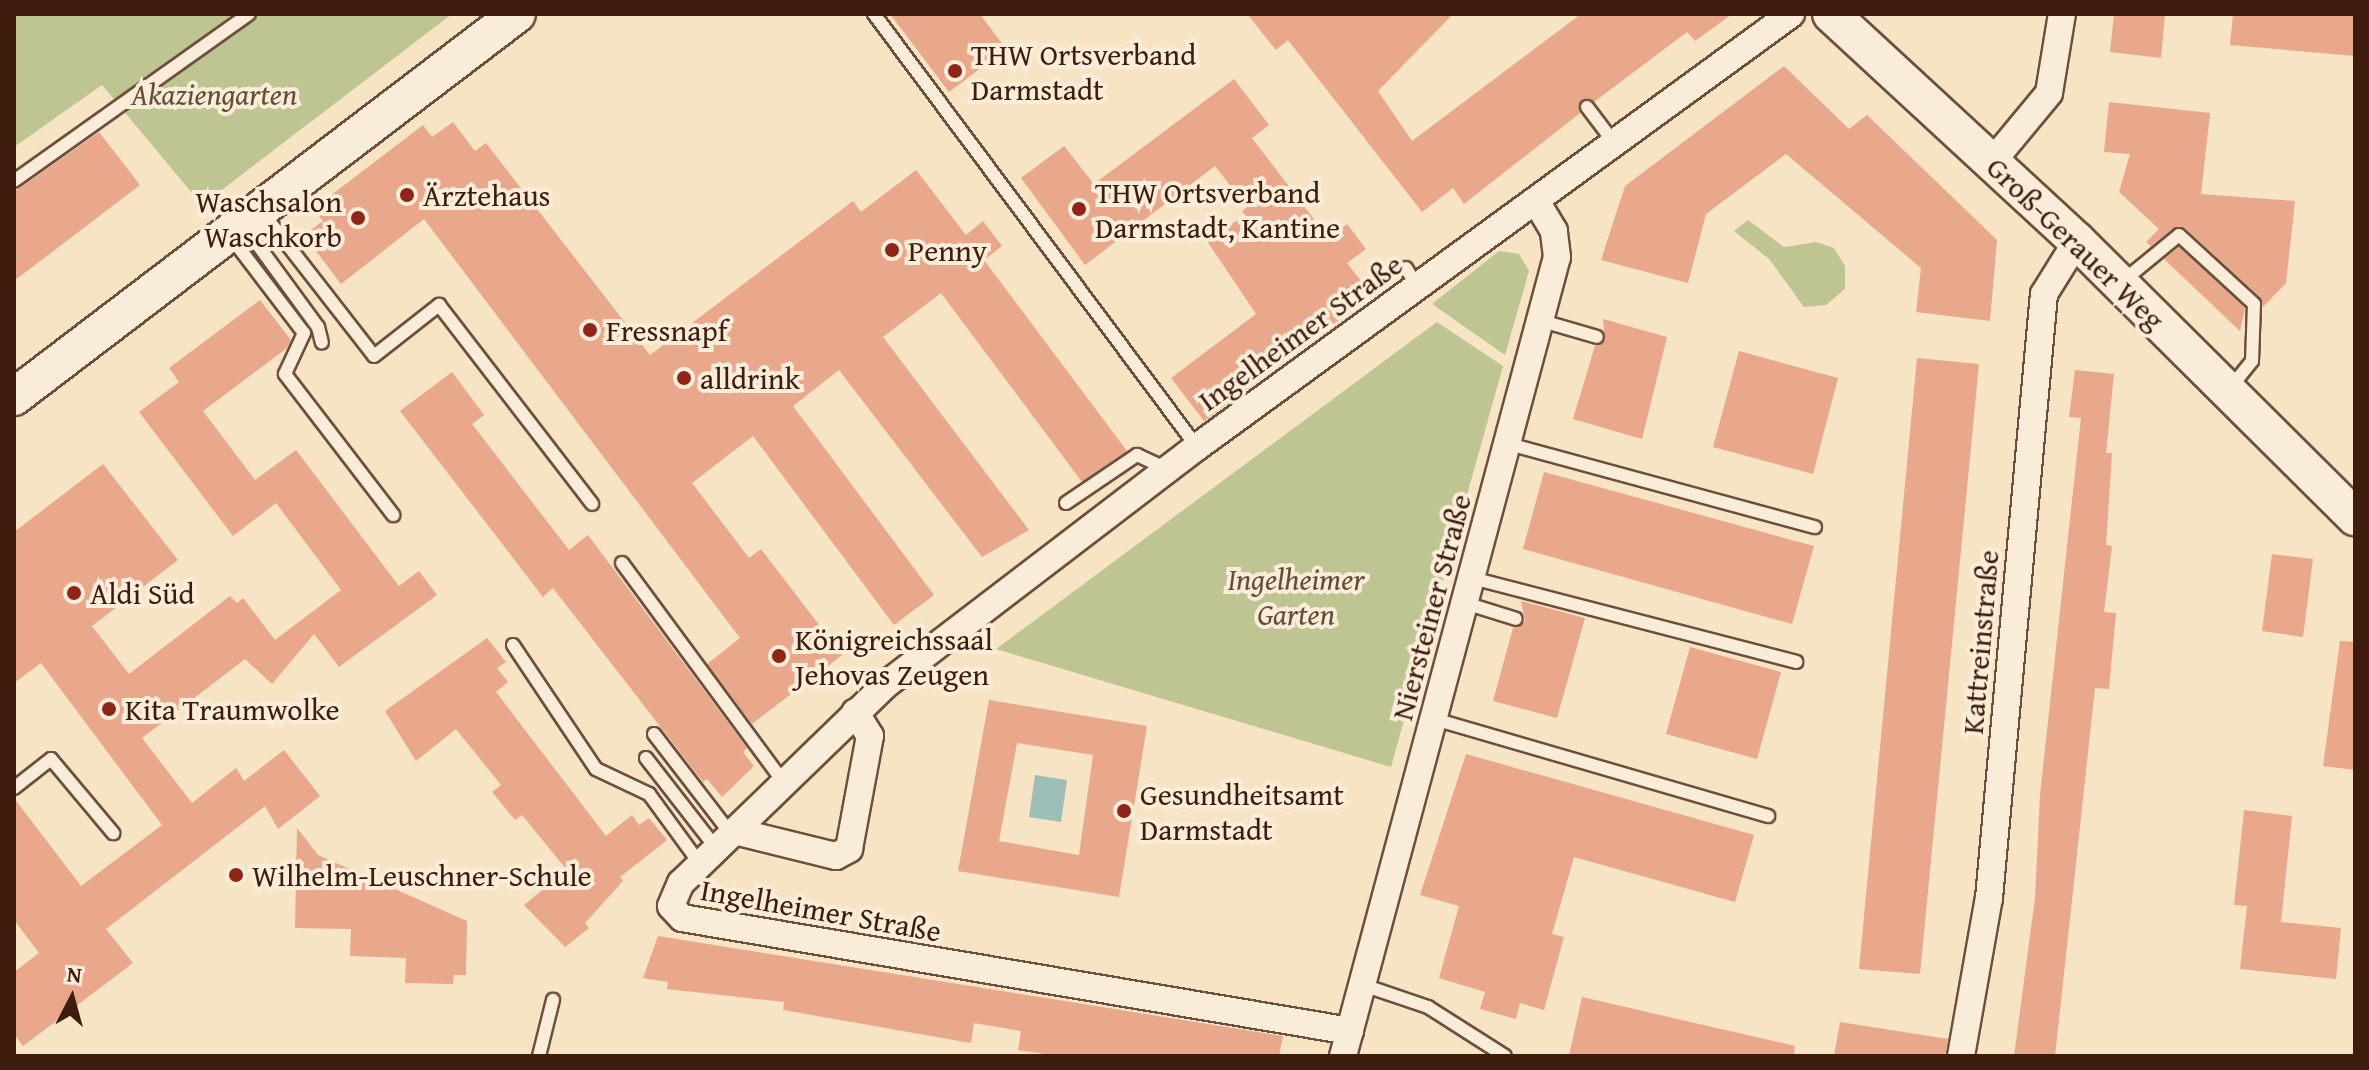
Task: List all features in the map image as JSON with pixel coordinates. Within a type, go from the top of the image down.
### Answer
[{"type":"main road","points":[[14,397],[517,14]]},
{"type":"main road","name":"Groß-Gerauer Weg","points":[[1831,14],[2077,241],[2319,475],[2355,517]]},
{"type":"main road","name":"Groß-Gerauer Weg","points":[[2319,475],[2355,491]]},
{"type":"street","name":"Ingelheimer Straße","points":[[1016,978],[682,918],[671,906],[681,883],[855,712],[1169,470],[1412,277],[1537,203],[1791,14]]},
{"type":"street","points":[[1992,162],[2044,103],[2056,70],[2062,14]]},
{"type":"street","name":"Niersteiner Straße","points":[[1016,978],[1347,1043],[1542,321],[1558,247],[1537,203]]},
{"type":"street","name":"Kattreinstraße","points":[[1961,1056],[1989,898],[2044,294],[2077,241]]},
{"type":"street","name":"Ingelheimer Straße","points":[[720,844],[836,856],[849,849],[870,736],[855,712]]},
{"type":"lane","points":[[14,181],[249,14]]},
{"type":"lane","points":[[874,14],[1197,447]]},
{"type":"lane","points":[[1587,107],[1615,144]]},
{"type":"lane","points":[[243,222],[318,327],[322,343]]},
{"type":"lane","points":[[243,222],[374,356],[439,305],[592,504]]},
{"type":"lane","points":[[243,222],[304,333],[285,374],[393,515]]},
{"type":"lane","points":[[2120,284],[2179,235],[2254,304],[2252,361],[2229,390]]},
{"type":"lane","points":[[1542,321],[1597,337]]},
{"type":"lane","points":[[1509,444],[1815,527]]},
{"type":"lane","points":[[1066,503],[1137,455],[1169,470]]},
{"type":"lane","points":[[622,563],[784,783]]},
{"type":"lane","points":[[1469,590],[1516,619]]},
{"type":"lane","points":[[1469,590],[1796,662]]},
{"type":"lane","points":[[513,645],[596,769],[649,794],[720,844]]},
{"type":"lane","points":[[1434,719],[1768,816]]},
{"type":"lane","points":[[654,734],[720,844]]},
{"type":"lane","points":[[646,758],[720,844]]},
{"type":"lane","points":[[14,788],[51,759],[113,833]]},
{"type":"lane","points":[[1363,985],[1428,1007],[1505,1056]]},
{"type":"lane","points":[[539,1056],[553,1000]]},
{"type":"green space","name":"Akaziengarten","points":[[14,14],[452,14],[202,205],[102,85],[14,147]]},
{"type":"green space","points":[[1748,220],[1784,247],[1816,242],[1834,248],[1845,266],[1845,289],[1826,305],[1804,307],[1769,259],[1734,231]]},
{"type":"green space","points":[[1499,251],[1519,254],[1529,271],[1505,355],[1432,304]]},
{"type":"green space","name":"Ingelheimer Garten","points":[[1437,322],[1503,366],[1391,767],[996,649]]},
{"type":"water","points":[[1035,775],[1067,780],[1061,822],[1029,817]]},
{"type":"building","name":"THW Ortsverband Darmstadt","points":[[890,14],[980,14],[1006,49],[949,92]]},
{"type":"building","points":[[1247,14],[1453,14],[1378,91],[1412,141],[1581,14],[1732,14],[1695,41],[1687,32],[1594,102],[1582,99],[1580,113],[1464,204],[1453,188],[1422,212],[1288,40],[1276,50]]},
{"type":"building","points":[[2114,14],[2165,14],[2161,58],[2110,52]]},
{"type":"building","points":[[2233,14],[2355,14],[2355,56],[2230,45]]},
{"type":"building","points":[[1784,66],[1849,129],[1867,115],[1997,240],[1990,321],[1916,312],[1921,268],[1786,154],[1706,214],[1688,283],[1601,260],[1625,186]]},
{"type":"building","points":[[1234,79],[1269,125],[1252,138],[1329,239],[1347,224],[1366,249],[1347,263],[1372,295],[1204,421],[1171,378],[1256,314],[1203,235],[1247,217],[1242,211],[1247,207],[1215,166],[1085,265],[1021,178],[1064,146],[1094,184]]},
{"type":"building","points":[[2109,102],[2210,113],[2201,194],[2295,201],[2286,283],[2263,307],[2260,297],[2185,228],[2174,228],[2151,246],[2146,242],[2159,229],[2119,192],[2130,154],[2104,152]]},
{"type":"building","points":[[453,122],[475,151],[486,143],[650,355],[853,201],[861,212],[916,170],[966,235],[983,221],[1002,246],[984,260],[1127,451],[1082,482],[941,293],[883,337],[1029,530],[982,557],[839,370],[793,406],[934,595],[894,625],[753,436],[692,483],[749,558],[761,549],[842,655],[752,724],[707,664],[740,638],[424,219],[341,284],[304,235],[323,221],[313,209],[423,125],[432,137]]},
{"type":"building","points":[[99,132],[140,185],[14,281],[14,192]]},
{"type":"building","points":[[2179,247],[2245,308],[2240,331],[2164,259]]},
{"type":"building","points":[[260,300],[291,340],[287,348],[203,411],[255,480],[296,450],[399,586],[419,571],[437,595],[339,667],[314,634],[272,684],[245,659],[142,738],[192,803],[236,768],[244,781],[284,750],[320,796],[278,829],[265,806],[106,929],[133,963],[23,1046],[14,1034],[14,972],[39,953],[14,920],[14,798],[81,886],[162,825],[41,663],[14,683],[14,532],[103,464],[178,560],[92,626],[129,674],[230,596],[237,603],[243,598],[275,640],[341,590],[276,503],[233,536],[139,412],[179,382],[169,368]]},
{"type":"building","points":[[1603,319],[1667,337],[1642,439],[1573,419],[1595,346],[1605,340]]},
{"type":"building","points":[[1739,351],[1838,378],[1813,474],[1713,447]]},
{"type":"building","points":[[1917,358],[1979,364],[1920,974],[1859,969]]},
{"type":"building","points":[[2075,370],[2114,374],[2106,453],[2112,453],[2106,545],[2112,546],[2104,612],[2116,613],[2109,689],[2095,688],[2055,1056],[2014,1056],[2035,898],[2040,795],[2081,418],[2069,417]]},
{"type":"building","points":[[452,372],[484,415],[472,424],[569,550],[588,535],[747,748],[743,752],[754,766],[722,797],[707,779],[703,782],[553,588],[543,597],[400,411]]},
{"type":"building","points":[[1544,472],[1814,546],[1792,624],[1523,549]]},
{"type":"building","points":[[2272,554],[2313,559],[2303,637],[2262,631]]},
{"type":"building","points":[[1521,601],[1585,618],[1557,718],[1493,701],[1513,628],[1525,621]]},
{"type":"building","points":[[487,638],[506,662],[497,668],[508,682],[496,692],[606,836],[632,815],[639,825],[649,818],[667,840],[620,877],[623,881],[585,923],[589,928],[565,947],[524,905],[567,870],[522,815],[515,820],[492,792],[501,785],[456,729],[416,761],[385,711]]},
{"type":"building","points":[[2340,641],[2355,642],[2355,770],[2323,766]]},
{"type":"building","points":[[1690,647],[1781,672],[1757,759],[1666,734]]},
{"type":"building","points":[[989,700],[1147,726],[1119,897],[958,871]],"holes":[[[1017,743],[1093,755],[1079,855],[999,841]]]},
{"type":"building","points":[[1466,754],[1754,835],[1735,902],[1574,857],[1552,934],[1564,937],[1544,1010],[1520,1003],[1516,1019],[1480,1009],[1485,992],[1439,978],[1459,906],[1420,895]]},
{"type":"building","points":[[2244,810],[2292,816],[2281,922],[2341,928],[2336,979],[2240,969],[2247,906],[2234,905]]},
{"type":"building","points":[[297,828],[318,855],[467,921],[466,975],[454,975],[453,984],[405,983],[406,958],[350,956],[351,929],[295,928]]},
{"type":"building","points":[[658,936],[1283,1036],[1279,1056],[1058,1056],[1018,1050],[1021,1031],[974,1023],[971,1043],[783,1010],[784,1002],[667,989],[668,982],[643,978]]},
{"type":"building","points":[[1582,997],[1795,1046],[1794,1056],[1569,1056]]},
{"type":"building","points":[[1840,1022],[1948,1039],[1945,1056],[1834,1056]]},
{"type":"place","name":"THW Ortsverband Darmstadt","points":[[955,71]]},
{"type":"place","name":"Ärztehaus","points":[[407,195]]},
{"type":"place","name":"THW Ortsverband Darmstadt, Kantine","points":[[1079,209]]},
{"type":"place","name":"Waschsalon Waschkorb","points":[[358,218]]},
{"type":"place","name":"Penny","points":[[892,250]]},
{"type":"place","name":"Fressnapf","points":[[590,330]]},
{"type":"place","name":"alldrink","points":[[684,378]]},
{"type":"place","name":"Aldi Süd","points":[[74,593]]},
{"type":"place","name":"Königreichssaal Jehovas Zeugen","points":[[779,656]]},
{"type":"place","name":"Kita Traumwolke","points":[[109,709]]},
{"type":"place","name":"Gesundheitsamt Darmstadt","points":[[1124,811]]},
{"type":"place","name":"Wilhelm-Leuschner-Schule","points":[[236,875]]}]
